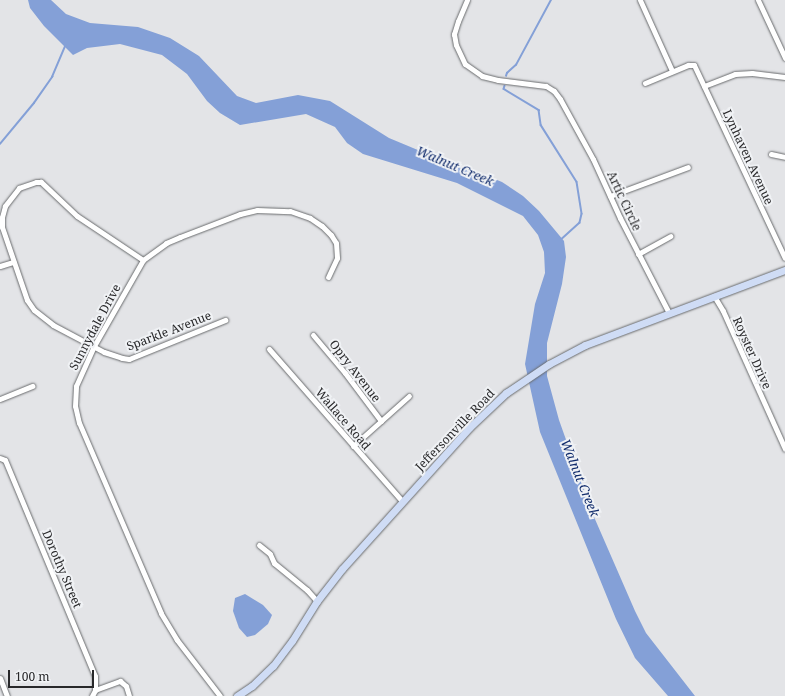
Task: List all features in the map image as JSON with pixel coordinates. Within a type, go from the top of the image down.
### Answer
[{"type":"street","name":"Artic Circle","points":[[467,0],[454,34],[456,45],[465,64],[482,76],[498,80],[546,86],[554,90],[593,159],[638,254],[669,313]]},
{"type":"street","points":[[640,0],[672,71],[645,83]]},
{"type":"street","points":[[758,0],[785,58]]},
{"type":"street","name":"Lynhaven Avenue","points":[[672,71],[688,65],[694,65],[785,258]]},
{"type":"street","points":[[704,86],[735,74],[752,73],[785,77]]},
{"type":"street","points":[[771,154],[785,157]]},
{"type":"street","points":[[610,196],[688,167]]},
{"type":"street","name":"Sparkle Avenue","points":[[143,260],[77,216],[41,182],[36,182],[19,188],[5,206],[2,216],[2,227],[27,300],[34,310],[53,325],[113,356],[129,359],[225,320]]},
{"type":"street","name":"Sunnydale Drive","points":[[220,696],[168,626],[79,423],[75,406],[76,386],[94,346],[143,260],[166,243],[240,214],[257,210],[290,211],[310,218],[331,235],[336,243],[337,258],[328,277]]},
{"type":"street","points":[[638,254],[670,236]]},
{"type":"street","points":[[0,266],[13,262]]},
{"type":"street","name":"Jeffersonville Road","points":[[237,696],[252,686],[273,666],[292,641],[317,601],[342,569],[480,417],[509,391],[549,364],[578,349],[785,270]]},
{"type":"street","name":"Royster Drive","points":[[714,296],[723,311],[785,450]]},
{"type":"street","name":"Opry Avenue","points":[[313,336],[345,373],[381,421]]},
{"type":"street","name":"Wallace Road","points":[[269,349],[403,502]]},
{"type":"street","points":[[0,399],[32,386]]},
{"type":"street","points":[[353,446],[409,396]]},
{"type":"street","name":"Dorothy Street","points":[[1,458],[95,676],[95,690]]},
{"type":"street","points":[[259,545],[270,554],[274,563],[307,590],[317,601]]},
{"type":"street","points":[[0,678],[7,696]]},
{"type":"street","points":[[92,696],[95,690],[120,681],[126,686],[129,695]]},
{"type":"water","name":"Walnut Creek","points":[[28,0],[51,0],[66,14],[90,23],[138,27],[170,38],[199,56],[237,96],[256,103],[298,95],[330,101],[389,138],[461,168],[502,182],[523,196],[539,211],[564,241],[566,257],[562,284],[547,343],[547,376],[559,420],[591,510],[635,611],[646,633],[695,696],[668,696],[635,658],[616,619],[540,432],[525,364],[535,304],[545,273],[544,252],[538,235],[523,216],[457,183],[363,154],[347,143],[335,127],[306,114],[240,125],[220,113],[207,101],[187,74],[162,55],[120,44],[87,48],[73,55],[44,26],[30,8]]},
{"type":"water","points":[[245,594],[263,605],[272,615],[268,624],[255,635],[247,637],[239,628],[233,611],[235,598]]},
{"type":"waterway","points":[[506,76],[507,73],[516,65],[551,0]]},
{"type":"waterway","points":[[0,144],[34,103],[52,77],[65,46]]},
{"type":"waterway","points":[[505,86],[504,89],[539,110],[541,125],[577,182],[582,214],[580,223],[562,239]]}]
